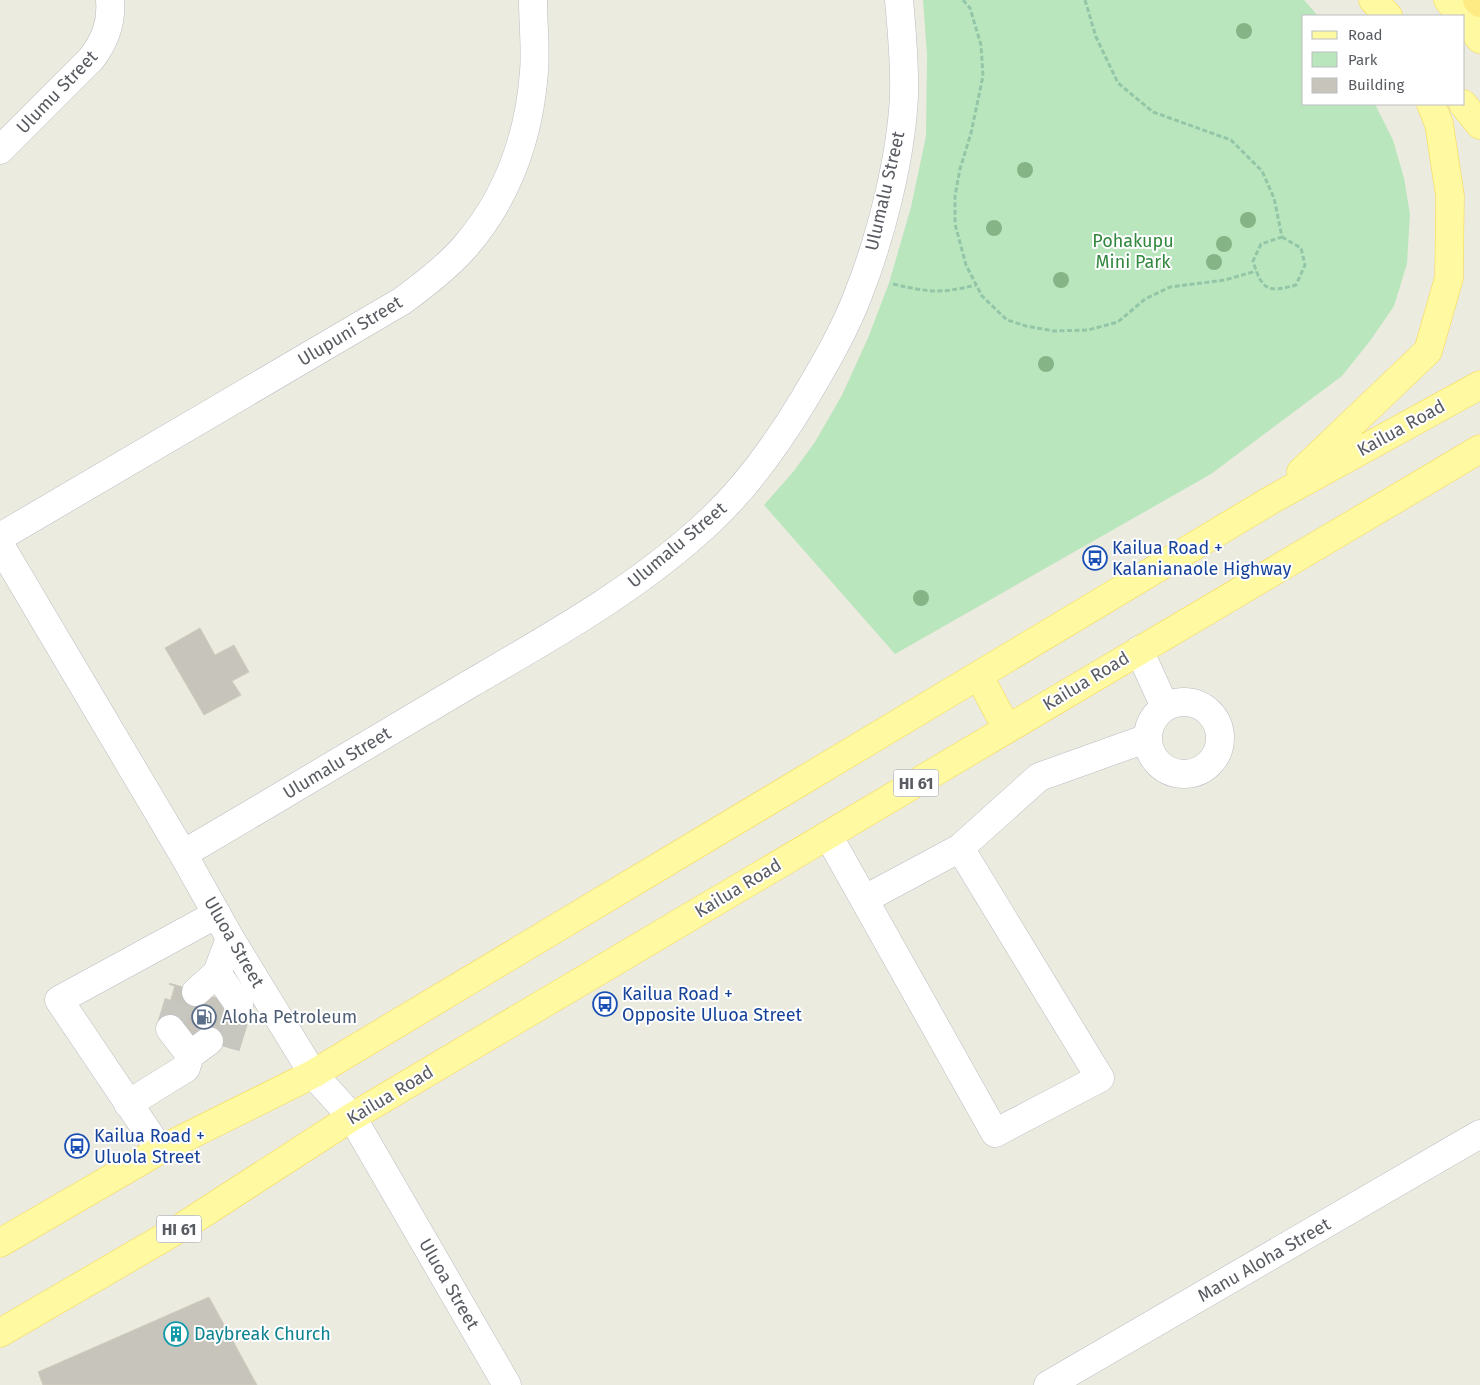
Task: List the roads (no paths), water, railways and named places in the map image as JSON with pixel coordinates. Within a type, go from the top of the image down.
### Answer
[{"type":"highway","points":[[1477,0],[1480,3]]},
{"type":"main road","points":[[1373,0],[1387,15]]},
{"type":"main road","points":[[1448,0],[1460,15]]},
{"type":"main road","points":[[1465,20],[1480,39]]},
{"type":"main road","points":[[1271,500],[1428,351],[1449,278],[1450,196],[1439,124],[1431,105]]},
{"type":"main road","points":[[1463,105],[1480,125]]},
{"type":"main road","name":"Kailua Road","points":[[0,1243],[160,1150],[313,1074],[1271,500],[1480,384]]},
{"type":"main road","name":"Kailua Road","points":[[0,1333],[182,1227],[352,1117],[1480,449]]},
{"type":"main road","points":[[979,676],[1007,729]]},
{"type":"street","name":"Ulumu Street","points":[[0,150],[98,51],[107,32],[111,10],[110,0]]},
{"type":"street","name":"Ulupuni Street","points":[[0,537],[402,301],[434,277],[462,249],[486,219],[506,184],[521,148],[530,109],[534,70],[533,0]]},
{"type":"street","name":"Ulumalu Street","points":[[183,854],[579,619],[656,567],[712,520],[752,476],[788,425],[824,365],[858,296],[879,233],[896,160],[904,97],[899,0]]},
{"type":"street","points":[[1413,487],[1480,466]]},
{"type":"street","name":"Uluoa Street","points":[[0,545],[183,854],[230,938],[313,1074],[352,1117],[507,1385]]},
{"type":"street","points":[[1139,650],[1165,707]]},
{"type":"street","points":[[1176,702],[1199,704],[1209,711],[1216,720],[1220,731],[1221,743],[1217,754],[1201,770],[1190,774],[1178,774],[1166,769],[1157,761],[1150,750],[1148,738],[1150,726],[1156,715],[1165,707],[1176,702]]},
{"type":"street","points":[[865,899],[960,848],[1039,777],[1148,738]]},
{"type":"street","points":[[828,835],[995,1133],[1100,1078],[960,848]]},
{"type":"street","points":[[160,1150],[59,1000],[217,914]]},
{"type":"street","points":[[189,990],[217,973],[230,938]]},
{"type":"street","points":[[217,973],[231,1002]]},
{"type":"street","points":[[128,1104],[186,1068],[196,1041]]},
{"type":"street","name":"Manu Aloha Street","points":[[1048,1385],[1480,1134]]},
{"type":"tunnel","points":[[170,1029],[183,987]]},
{"type":"tunnel","points":[[226,1047],[239,1005]]},
{"type":"place","name":"Kailua Road + Kalanianaole Highway","points":[[1095,558]]},
{"type":"place","name":"Kailua Road + Opposite Uluoa Street","points":[[605,1004]]},
{"type":"place","name":"Aloha Petroleum","points":[[204,1017]]},
{"type":"place","name":"Kailua Road + Uluola Street","points":[[77,1146]]},
{"type":"place","name":"Daybreak Church","points":[[176,1334]]},
{"type":"park label","name":"Pohakupu Mini Park","points":[[1133,251]]}]
